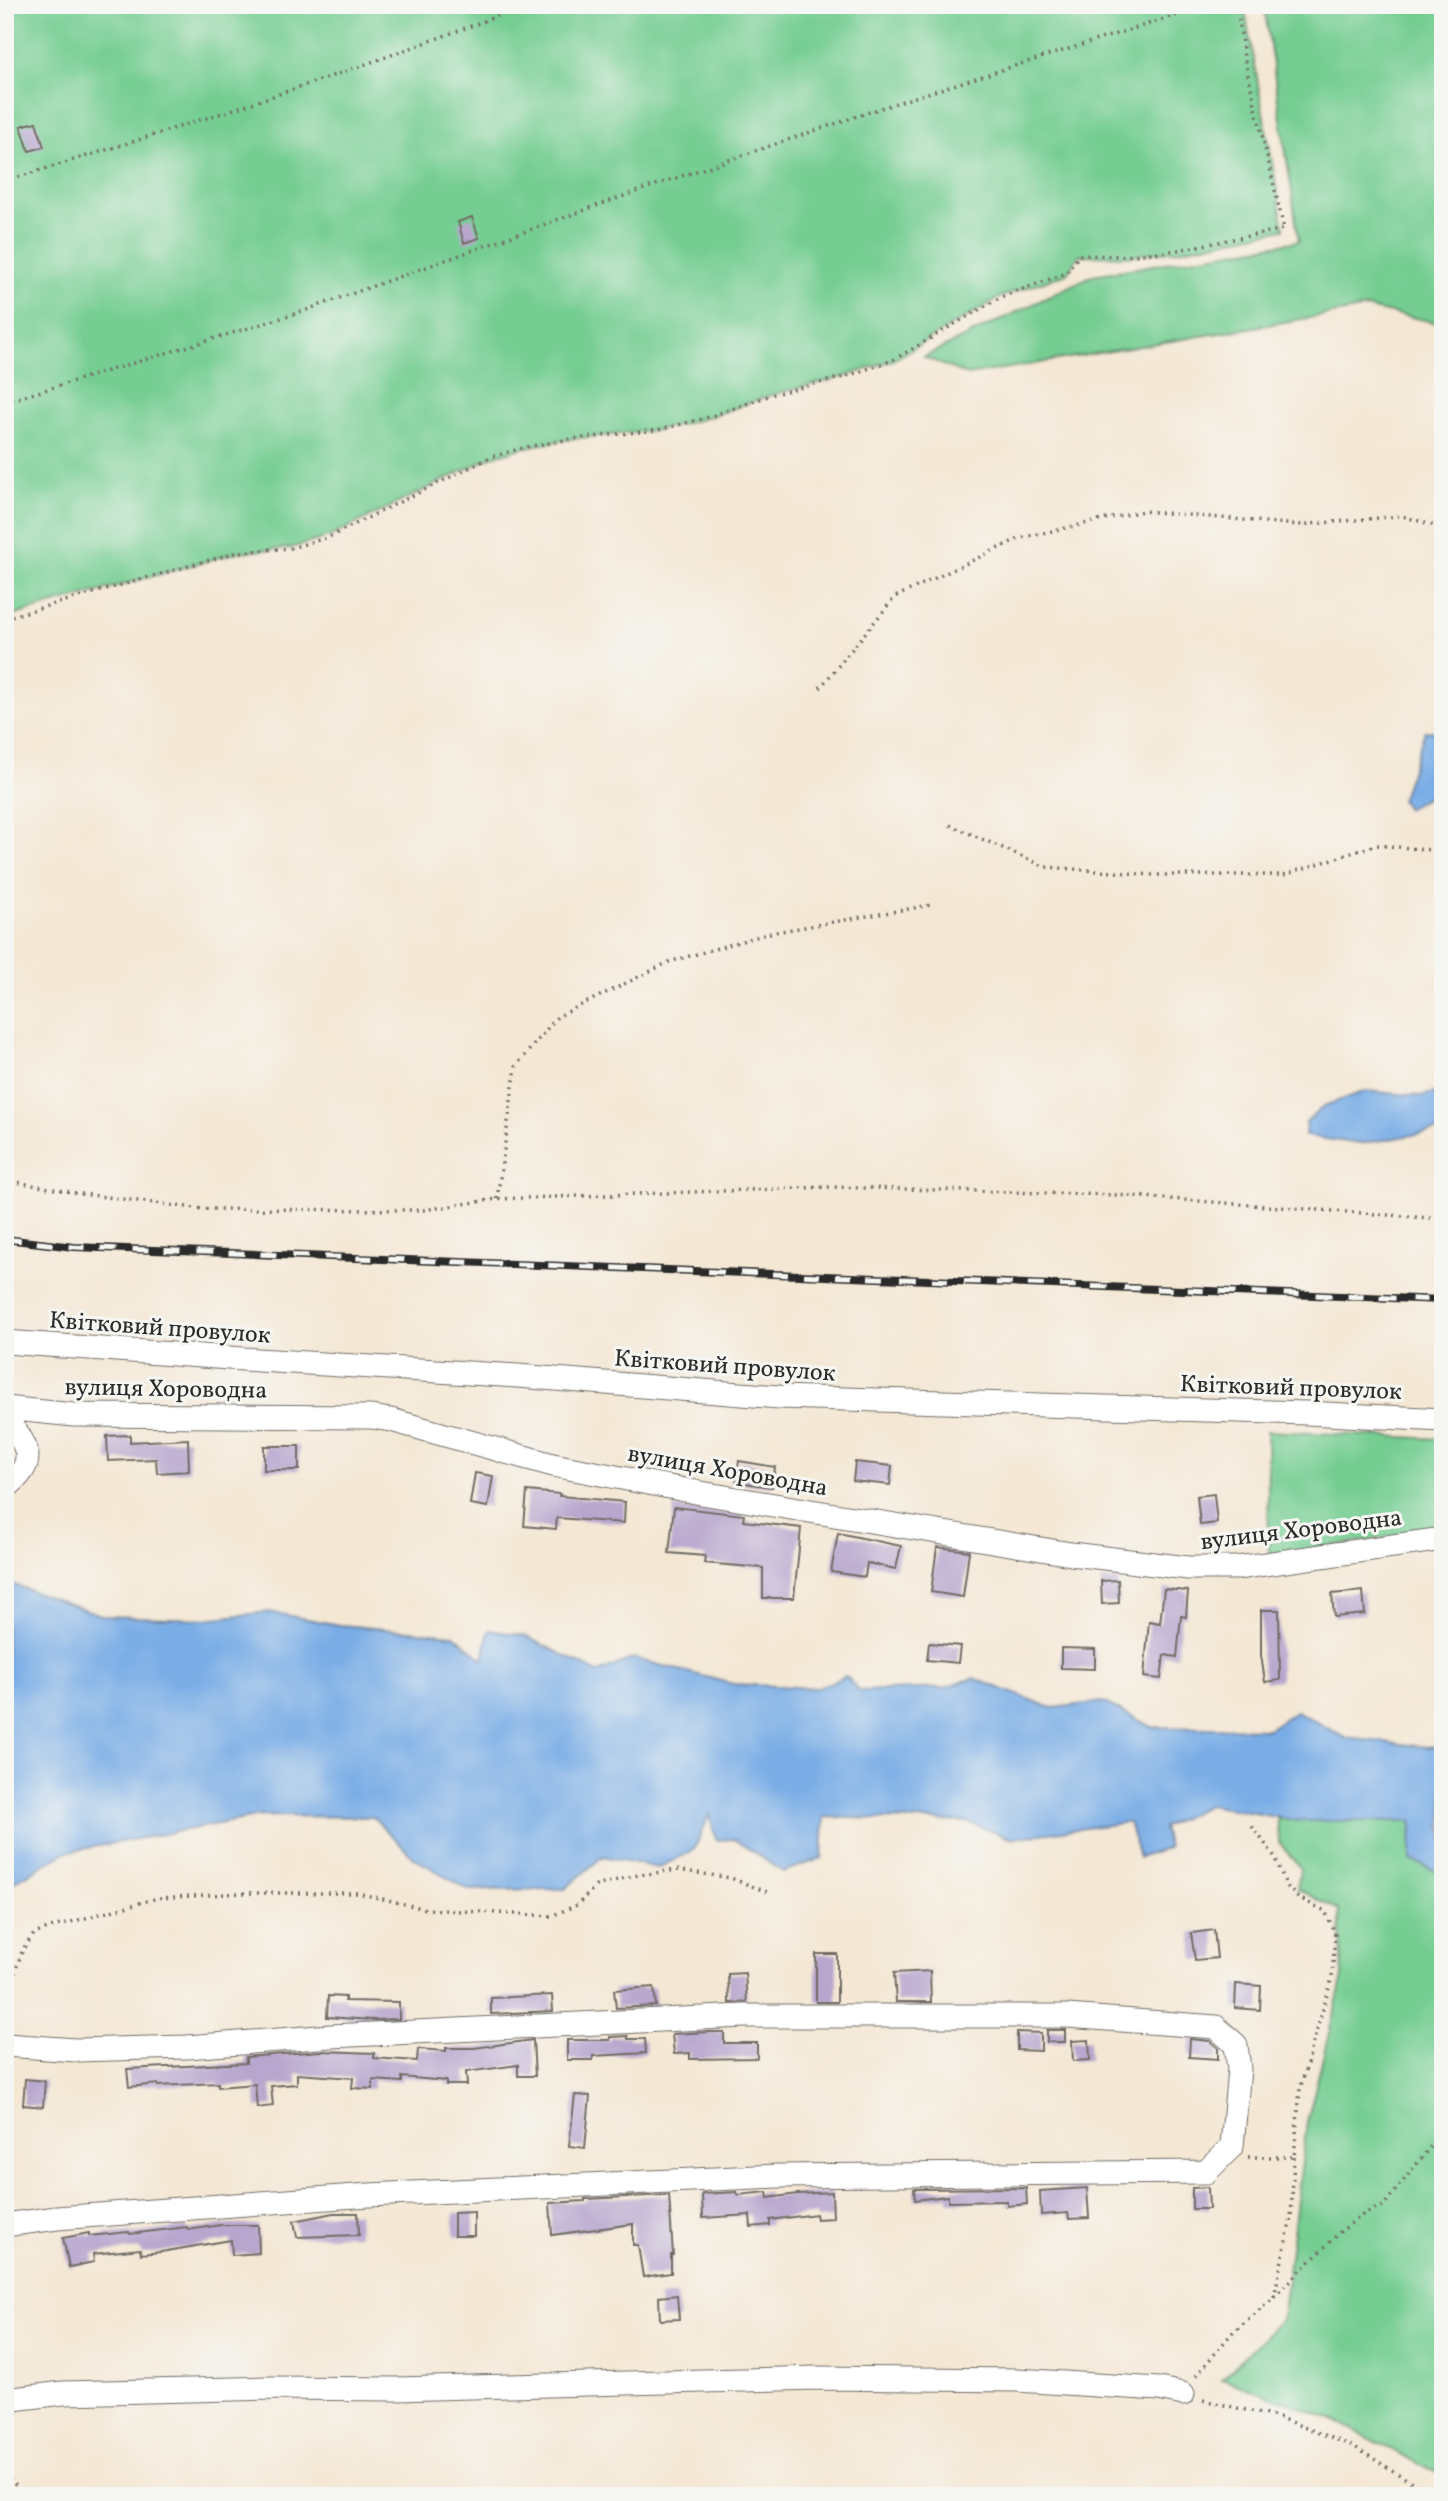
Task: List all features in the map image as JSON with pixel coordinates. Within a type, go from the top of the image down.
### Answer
[{"type":"street","name":"Квітковий провулок","points":[[5,1342],[518,1376],[779,1397],[1307,1413],[1443,1420]]},
{"type":"street","name":"вулиця Хороводна","points":[[5,1408],[74,1415],[371,1417],[391,1420],[553,1465],[688,1491],[1058,1551],[1188,1568],[1237,1568],[1443,1539]]},
{"type":"street","points":[[5,1417],[26,1445],[27,1462],[17,1479],[5,1488]]},
{"type":"street","points":[[5,2045],[76,2050],[187,2047],[331,2036],[744,2016],[1067,2016],[1216,2027],[1236,2045],[1239,2069],[1232,2146],[1206,2172],[765,2176],[369,2195],[57,2218],[5,2225]]},
{"type":"street","points":[[5,2400],[63,2393],[271,2388],[396,2389],[817,2378],[1017,2380],[1159,2389],[1183,2394]]},
{"type":"path","points":[[5,181],[149,137],[354,69],[526,5]]},
{"type":"path","points":[[5,402],[298,313],[638,191],[867,113],[1209,5]]},
{"type":"path","points":[[5,618],[238,552],[291,548],[329,537],[491,457],[571,439],[658,430],[706,418],[774,394],[844,377],[893,360],[1001,297],[1067,274],[1079,255],[1126,256],[1152,253],[1284,229],[1244,57],[1237,5]]},
{"type":"path","points":[[820,688],[895,597],[1020,538],[1143,511],[1298,525],[1402,516],[1443,528]]},
{"type":"path","points":[[950,825],[1045,867],[1154,875],[1284,875],[1376,845],[1443,851]]},
{"type":"path","points":[[497,1199],[516,1066],[557,1017],[669,962],[770,933],[932,905]]},
{"type":"path","points":[[5,1180],[82,1194],[203,1209],[423,1210],[497,1199],[831,1187],[1116,1195],[1443,1219]]},
{"type":"path","points":[[1251,1825],[1275,1857],[1286,1885],[1297,1897],[1325,1911],[1335,1932],[1332,1978],[1300,2090],[1291,2218],[1273,2298]]},
{"type":"path","points":[[5,2000],[23,1949],[34,1934],[158,1898],[243,1893],[357,1893],[426,1909],[551,1916],[577,1905],[596,1886],[632,1876],[677,1870],[731,1878],[768,1892]]},
{"type":"path","points":[[1434,2496],[1353,2446],[1280,2418],[1183,2394],[1232,2333],[1273,2298],[1341,2231],[1364,2214],[1384,2205],[1443,2131]]},
{"type":"path","points":[[1221,2157],[1294,2157]]},
{"type":"path","points":[[5,2473],[16,2485],[19,2496]]},
{"type":"green space","points":[[5,5],[1244,5],[1284,229],[1178,250],[1126,256],[1079,255],[1067,273],[1001,297],[893,360],[844,377],[774,394],[706,418],[658,430],[571,439],[491,457],[329,537],[291,548],[238,552],[5,618]]},
{"type":"green space","points":[[1264,5],[1443,5],[1443,324],[1368,308],[967,375],[924,357],[1093,275],[1299,241]]},
{"type":"green space","points":[[1267,1431],[1443,1439],[1443,1530],[1269,1555]]},
{"type":"green space","points":[[1277,1818],[1299,1821],[1413,1821],[1411,1860],[1443,1874],[1443,2476],[1332,2419],[1222,2379],[1282,2319],[1307,2122],[1343,1976],[1339,1910],[1297,1889],[1300,1868],[1279,1842]]},
{"type":"water","points":[[1425,731],[1443,732],[1443,788],[1407,809],[1401,800]]},
{"type":"water","points":[[1366,1091],[1420,1096],[1443,1091],[1443,1130],[1360,1144],[1305,1136],[1306,1122],[1324,1106]]},
{"type":"water","points":[[6,1582],[104,1616],[204,1619],[269,1612],[340,1625],[454,1635],[483,1659],[489,1630],[525,1636],[598,1673],[633,1658],[733,1684],[817,1688],[846,1676],[859,1691],[945,1688],[973,1678],[1052,1708],[1103,1702],[1152,1727],[1268,1729],[1296,1711],[1346,1738],[1427,1747],[1443,1745],[1443,1874],[1411,1860],[1412,1821],[1299,1821],[1208,1805],[1163,1827],[1168,1848],[1139,1858],[1129,1822],[1011,1838],[967,1822],[824,1817],[822,1858],[783,1872],[734,1839],[716,1840],[709,1815],[694,1850],[658,1868],[603,1856],[565,1889],[469,1890],[414,1858],[373,1817],[261,1816],[66,1852],[5,1887]]},
{"type":"building","points":[[36,122],[44,147],[29,151],[21,126]]},
{"type":"building","points":[[472,217],[479,238],[464,243],[458,222]]},
{"type":"building","points":[[130,1435],[130,1442],[188,1439],[189,1471],[157,1473],[156,1459],[108,1461],[107,1436]]},
{"type":"building","points":[[264,1446],[299,1446],[299,1470],[264,1470]]},
{"type":"building","points":[[739,1461],[775,1467],[772,1487],[736,1482]]},
{"type":"building","points":[[855,1462],[892,1466],[890,1485],[853,1481]]},
{"type":"building","points":[[475,1473],[493,1476],[488,1507],[470,1504]]},
{"type":"building","points":[[527,1491],[625,1502],[624,1523],[557,1518],[556,1529],[524,1526]]},
{"type":"building","points":[[1214,1494],[1217,1523],[1200,1525],[1197,1496]]},
{"type":"building","points":[[674,1507],[744,1515],[743,1521],[801,1528],[794,1598],[763,1598],[763,1568],[704,1563],[705,1556],[669,1553]]},
{"type":"building","points":[[838,1533],[901,1546],[896,1569],[867,1563],[865,1577],[831,1572]]},
{"type":"building","points":[[937,1547],[969,1551],[963,1597],[931,1592]]},
{"type":"building","points":[[1118,1580],[1119,1603],[1102,1604],[1101,1581]]},
{"type":"building","points":[[1164,1589],[1188,1591],[1186,1617],[1181,1616],[1177,1657],[1164,1655],[1161,1679],[1144,1677],[1149,1621],[1160,1623]]},
{"type":"building","points":[[1363,1591],[1365,1614],[1334,1617],[1332,1594]]},
{"type":"building","points":[[1261,1610],[1279,1610],[1280,1680],[1265,1682],[1261,1655]]},
{"type":"building","points":[[929,1643],[960,1646],[958,1663],[927,1660]]},
{"type":"building","points":[[1061,1648],[1095,1649],[1095,1669],[1061,1668]]},
{"type":"building","points":[[1214,1930],[1217,1958],[1195,1960],[1191,1933]]},
{"type":"building","points":[[816,1954],[837,1954],[837,2002],[816,2002]]},
{"type":"building","points":[[930,1971],[931,2002],[896,2002],[894,1973]]},
{"type":"building","points":[[745,1973],[747,2002],[729,2003],[728,1974]]},
{"type":"building","points":[[1236,1984],[1261,1986],[1260,2010],[1235,2008]]},
{"type":"building","points":[[654,1987],[656,2006],[616,2008],[614,1990]]},
{"type":"building","points":[[552,1995],[553,2011],[491,2014],[491,1998]]},
{"type":"building","points":[[328,1996],[345,1997],[345,2001],[399,2002],[399,2019],[327,2017]]},
{"type":"building","points":[[1047,2030],[1065,2030],[1065,2042],[1047,2042]]},
{"type":"building","points":[[724,2032],[724,2043],[757,2043],[757,2058],[690,2059],[690,2053],[674,2054],[672,2034]]},
{"type":"building","points":[[1017,2032],[1041,2033],[1041,2051],[1017,2050]]},
{"type":"building","points":[[628,2036],[628,2039],[645,2039],[646,2053],[593,2056],[593,2060],[567,2060],[567,2040],[610,2040],[610,2037]]},
{"type":"building","points":[[1190,2039],[1210,2041],[1218,2048],[1218,2059],[1189,2057]]},
{"type":"building","points":[[533,2040],[535,2076],[518,2076],[518,2065],[466,2072],[467,2085],[446,2085],[446,2081],[402,2077],[402,2082],[373,2080],[373,2089],[352,2088],[353,2078],[297,2074],[297,2084],[271,2086],[273,2106],[257,2108],[255,2084],[218,2087],[218,2083],[158,2084],[129,2087],[127,2069],[246,2063],[246,2057],[321,2051],[374,2053],[374,2058],[417,2061],[418,2049],[446,2051],[446,2048],[474,2048]]},
{"type":"building","points":[[1089,2040],[1090,2060],[1073,2061],[1072,2041]]},
{"type":"building","points":[[25,2079],[45,2081],[43,2107],[23,2105]]},
{"type":"building","points":[[575,2095],[590,2096],[585,2148],[569,2146]]},
{"type":"building","points":[[1208,2187],[1209,2209],[1192,2209],[1192,2188]]},
{"type":"building","points":[[1026,2188],[1027,2204],[1007,2206],[1007,2201],[948,2202],[948,2196],[915,2200],[914,2189]]},
{"type":"building","points":[[1087,2188],[1089,2218],[1069,2219],[1068,2213],[1041,2215],[1040,2191]]},
{"type":"building","points":[[737,2192],[738,2195],[767,2192],[768,2198],[832,2192],[833,2218],[817,2219],[816,2214],[770,2220],[770,2225],[751,2227],[750,2215],[703,2218],[702,2194]]},
{"type":"building","points":[[669,2195],[673,2255],[671,2273],[643,2277],[638,2245],[633,2245],[633,2224],[552,2235],[550,2203]]},
{"type":"building","points":[[474,2212],[474,2236],[454,2236],[454,2213]]},
{"type":"building","points":[[333,2213],[358,2213],[359,2235],[297,2237],[294,2221]]},
{"type":"building","points":[[221,2225],[258,2225],[259,2253],[232,2255],[231,2240],[161,2252],[141,2254],[140,2249],[93,2254],[94,2262],[69,2267],[63,2238],[89,2233],[89,2236],[130,2234]]},
{"type":"building","points":[[677,2295],[679,2319],[660,2320],[659,2297]]},
{"type":"railway","points":[[5,1239],[74,1247],[1443,1300]]}]
